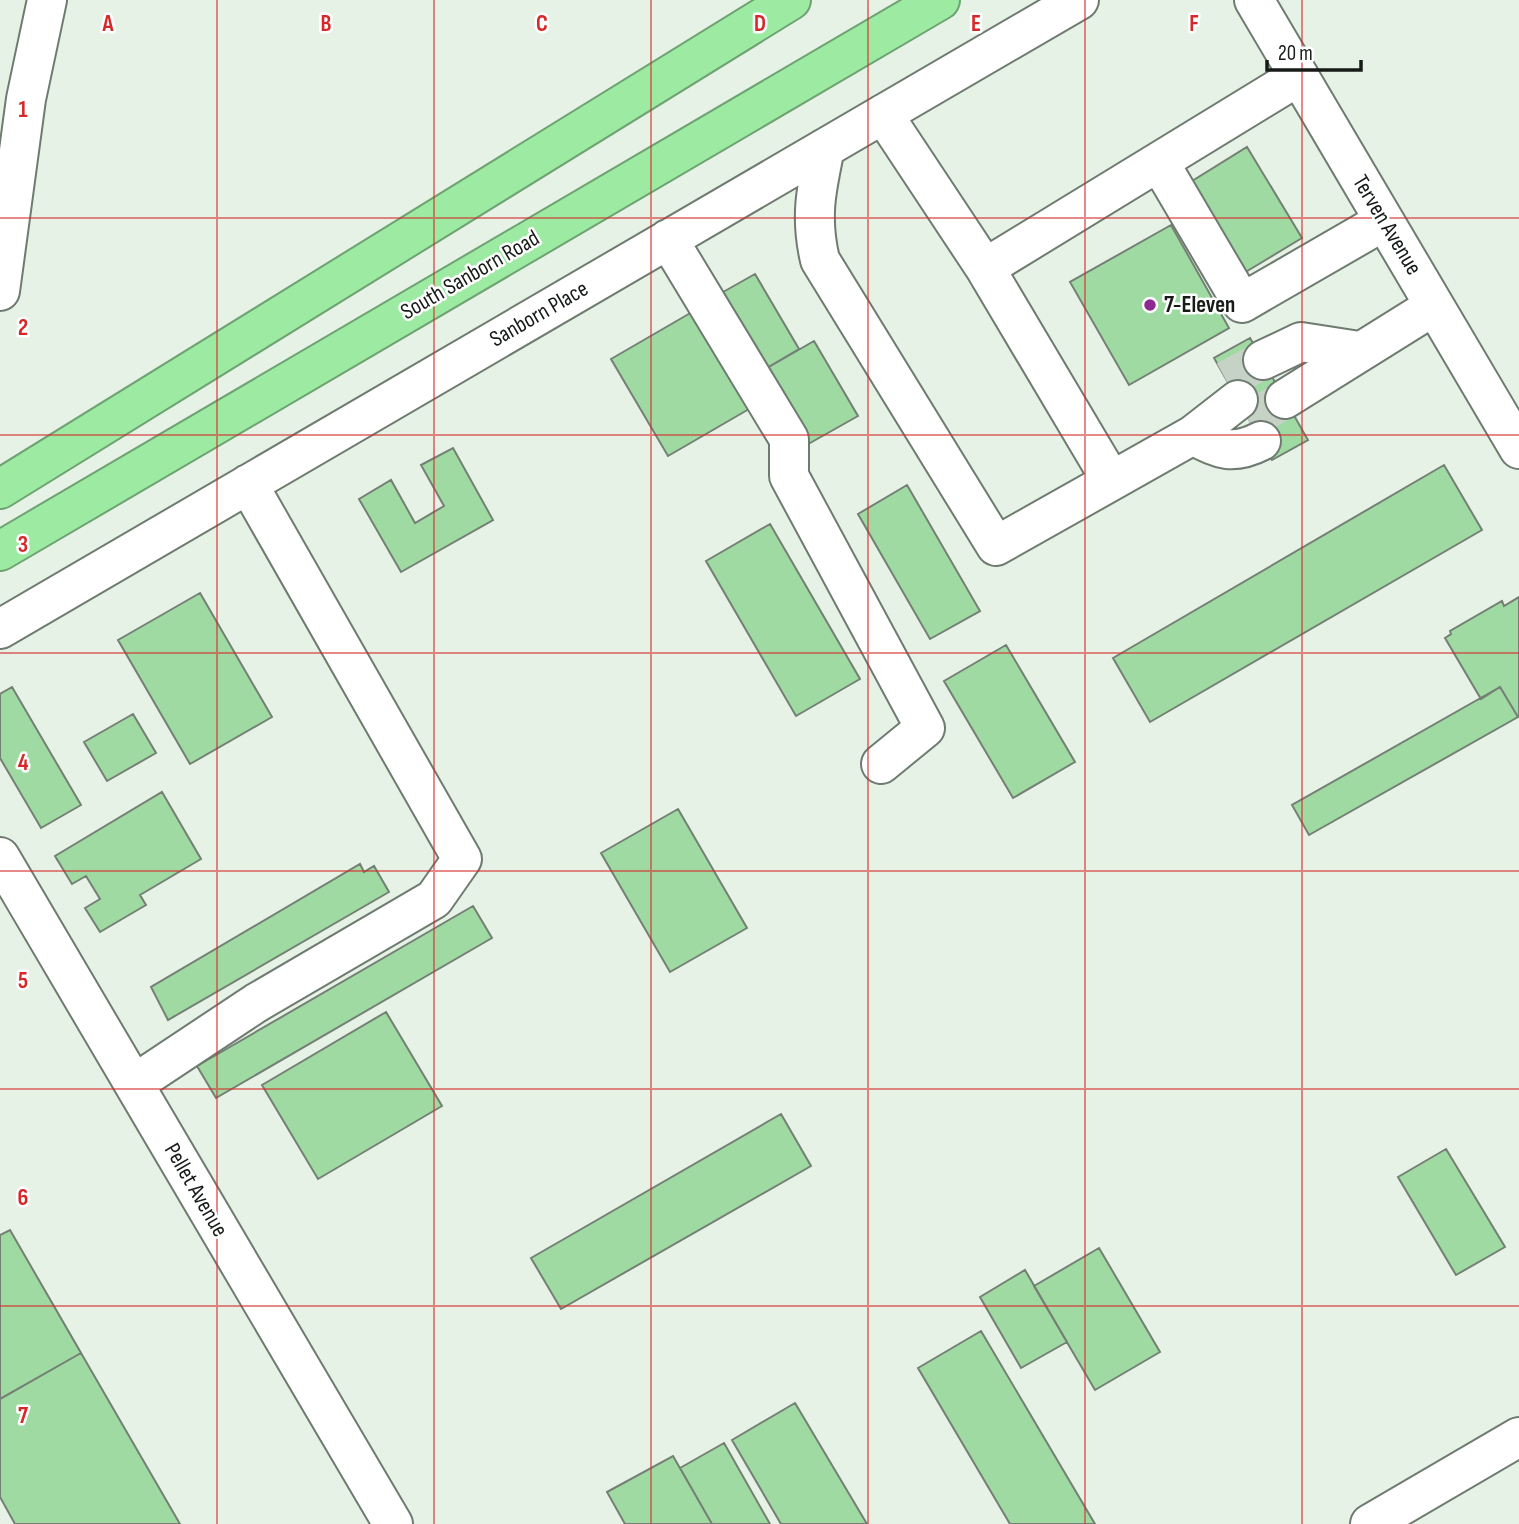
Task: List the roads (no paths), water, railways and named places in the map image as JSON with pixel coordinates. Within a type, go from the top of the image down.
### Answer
[{"type":"highway","points":[[0,489],[791,0]]},
{"type":"highway","name":"South Sanborn Road","points":[[0,551],[940,0]]},
{"type":"street","points":[[0,291],[26,99],[47,0]]},
{"type":"street","name":"Sanborn Place","points":[[0,629],[1079,0]]},
{"type":"street","name":"Terven Avenue","points":[[1254,0],[1519,449]]},
{"type":"street","points":[[985,268],[1299,76]]},
{"type":"street","points":[[883,114],[985,268],[1111,480]]},
{"type":"street","points":[[825,148],[814,199],[813,232],[820,260],[996,547],[1193,435]]},
{"type":"street","points":[[1159,162],[1242,303],[1384,221]]},
{"type":"street","points":[[668,239],[789,439],[789,476],[925,728],[881,764]]},
{"type":"street","points":[[1359,351],[1301,342],[1280,389],[1332,396],[1359,351],[1434,306]]},
{"type":"street","points":[[1200,396],[1244,411],[1245,449],[1226,451],[1193,435],[1195,406],[1200,396]]},
{"type":"street","points":[[134,1084],[256,1003],[434,899],[462,859],[248,484]]},
{"type":"street","name":"Pellet Avenue","points":[[0,857],[393,1524]]},
{"type":"street","points":[[1370,1524],[1519,1437]]},
{"type":"tunnel","points":[[1226,380],[1263,360]]},
{"type":"tunnel","points":[[1249,421],[1285,399]]},
{"type":"place","name":"7-Eleven","points":[[1150,305]]}]
